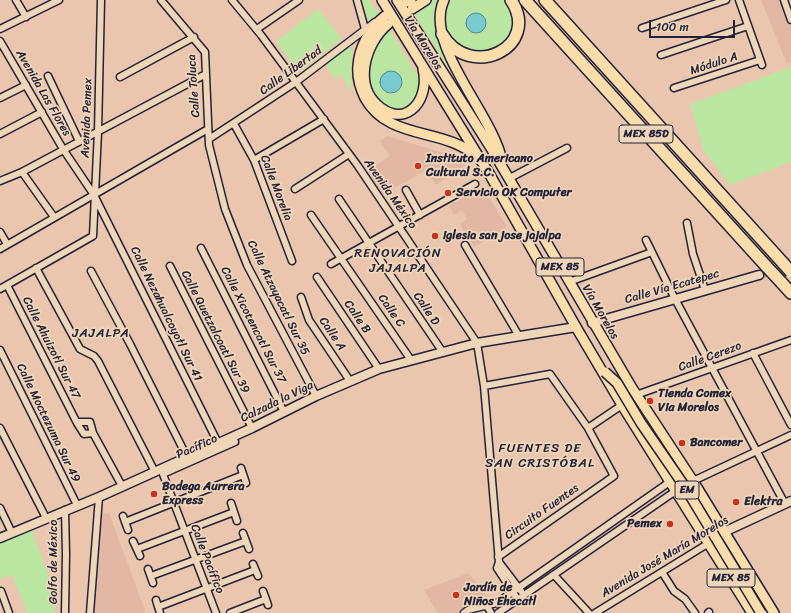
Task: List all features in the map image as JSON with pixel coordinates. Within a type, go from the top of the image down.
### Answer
[{"type":"highway","points":[[442,34],[450,45],[464,54],[481,58],[496,55],[511,43],[518,29],[518,15],[511,0]]},
{"type":"highway","name":"MEX 85D","points":[[525,0],[791,293]]},
{"type":"highway","name":"MEX 85D","points":[[545,0],[791,272]]},
{"type":"main road","name":"Vía Morelos","points":[[382,0],[482,162],[622,405],[671,480],[752,613]]},
{"type":"main road","name":"Vía Morelos","points":[[397,0],[491,148],[592,323],[636,395],[693,481],[774,613]]},
{"type":"main road","points":[[410,4],[426,0]]},
{"type":"main road","points":[[444,0],[440,15],[445,48],[494,136],[499,149],[503,170]]},
{"type":"main road","points":[[385,19],[373,40],[365,62],[367,86],[372,98],[381,108],[388,112],[401,113],[410,111],[420,102],[424,92],[425,82],[420,60]]},
{"type":"main road","points":[[385,19],[367,37],[358,61],[359,81],[369,104],[383,118],[397,126],[461,146],[482,162]]},
{"type":"main road","name":"Calle Vía Ecatepec","points":[[592,323],[759,275]]},
{"type":"main road","name":"Calzada la Viga","points":[[0,538],[160,471],[316,396],[379,369],[477,343],[576,327]]},
{"type":"main road","name":"EM","points":[[603,370],[617,383],[641,423],[685,487],[761,613]]},
{"type":"main road","name":"Avenida José María Morelos","points":[[709,543],[724,532],[788,502]]},
{"type":"street","points":[[16,0],[26,17]]},
{"type":"street","points":[[0,29],[57,0]]},
{"type":"street","name":"Avenida Pemex","points":[[36,268],[93,236],[102,0]]},
{"type":"street","name":"Calle Toluca","points":[[161,0],[194,37],[205,52],[209,139]]},
{"type":"street","name":"Avenida México","points":[[232,0],[257,29],[324,119],[400,226],[477,343],[484,386],[498,560],[497,568],[518,600]]},
{"type":"street","points":[[257,29],[299,0]]},
{"type":"street","points":[[357,0],[365,29]]},
{"type":"street","points":[[642,28],[726,0]]},
{"type":"street","points":[[660,55],[748,26],[739,0]]},
{"type":"street","points":[[784,0],[791,20]]},
{"type":"street","name":"Calle Libertad","points":[[209,139],[296,82],[365,29],[385,19]]},
{"type":"street","name":"Módulo A","points":[[674,88],[761,62],[748,26]]},
{"type":"street","points":[[120,77],[194,37]]},
{"type":"street","name":"Avenida Las Flores","points":[[0,41],[63,149],[94,195]]},
{"type":"street","points":[[0,181],[22,172],[206,74]]},
{"type":"street","points":[[48,76],[79,142]]},
{"type":"street","points":[[0,98],[26,85]]},
{"type":"street","points":[[0,134],[42,112]]},
{"type":"street","points":[[254,160],[324,119]]},
{"type":"street","name":"Calle Morelia","points":[[234,124],[254,160],[292,261]]},
{"type":"street","points":[[0,249],[208,129]]},
{"type":"street","name":"Calle Atzayacatl Sur 35","points":[[209,139],[225,210],[247,265],[316,396]]},
{"type":"street","points":[[508,179],[567,148]]},
{"type":"street","points":[[295,189],[349,154]]},
{"type":"street","points":[[22,172],[54,217]]},
{"type":"street","points":[[331,264],[474,184]]},
{"type":"street","points":[[406,190],[420,215]]},
{"type":"street","name":"Calle Nezahualcoyotl Sur 41","points":[[94,195],[218,443]]},
{"type":"street","name":"Calle D","points":[[339,200],[442,352]]},
{"type":"street","name":"Calle C","points":[[311,215],[411,360]]},
{"type":"street","points":[[687,223],[693,254],[705,290]]},
{"type":"street","points":[[0,232],[7,244]]},
{"type":"street","points":[[646,240],[675,299],[756,452],[788,502]]},
{"type":"street","points":[[465,245],[520,336]]},
{"type":"street","name":"Calle Xicotencatl Sur 37","points":[[201,248],[284,412]]},
{"type":"street","points":[[569,282],[652,252]]},
{"type":"street","name":"Calle Quetzalcoatl Sur 39","points":[[170,266],[252,428]]},
{"type":"street","points":[[0,290],[36,268]]},
{"type":"street","name":"Calle Pacífico","points":[[36,268],[80,349],[94,356],[98,360],[160,471],[174,502],[216,613]]},
{"type":"street","points":[[91,271],[187,457]]},
{"type":"street","name":"Calle B","points":[[317,277],[379,369]]},
{"type":"street","name":"Calle Ahuizotl Sur 47","points":[[7,285],[77,422],[84,434],[93,433]]},
{"type":"street","name":"Calle A","points":[[301,297],[309,320],[350,381]]},
{"type":"street","name":"Calle Cerezo","points":[[636,395],[791,340]]},
{"type":"street","name":"Calle Moctezuma Sur 49","points":[[0,350],[77,505]]},
{"type":"street","points":[[753,353],[791,425]]},
{"type":"street","points":[[484,386],[547,373],[552,376],[588,428],[622,405]]},
{"type":"street","points":[[77,422],[90,422],[93,433],[122,486]]},
{"type":"street","points":[[0,428],[46,518]]},
{"type":"street","name":"Circuito Fuentes","points":[[498,560],[614,476],[588,428]]},
{"type":"street","points":[[693,481],[791,435]]},
{"type":"street","name":"Pacífico","points":[[160,471],[235,442],[233,436]]},
{"type":"street","points":[[241,468],[246,483]]},
{"type":"street","points":[[128,530],[124,519],[174,502],[243,475]]},
{"type":"street","points":[[464,613],[497,603],[671,480]]},
{"type":"street","points":[[498,613],[677,490]]},
{"type":"street","points":[[90,613],[99,496]]},
{"type":"street","points":[[231,503],[237,521]]},
{"type":"street","points":[[0,508],[12,533]]},
{"type":"street","name":"Golfo de México","points":[[65,510],[65,613]]},
{"type":"street","points":[[137,549],[234,512]]},
{"type":"street","points":[[243,533],[249,549]]},
{"type":"street","points":[[133,540],[140,556]]},
{"type":"street","points":[[151,576],[246,541]]},
{"type":"street","points":[[585,541],[591,550]]},
{"type":"street","name":"Avenida José María Morelos","points":[[595,613],[709,543]]},
{"type":"street","points":[[498,560],[524,596]]},
{"type":"street","points":[[148,569],[153,583]]},
{"type":"street","points":[[156,600],[159,610],[206,588],[255,570]]},
{"type":"street","points":[[662,572],[674,591],[685,599],[695,613]]},
{"type":"street","points":[[554,575],[589,613]]},
{"type":"street","points":[[3,591],[9,613]]},
{"type":"street","points":[[263,591],[268,606]]},
{"type":"street","points":[[230,613],[266,598]]},
{"type":"street","points":[[487,606],[491,613]]},
{"type":"shaded area","points":[[761,0],[780,0],[791,27],[791,62],[787,64]]},
{"type":"shaded area","name":"Instituto Americano Cultural S.C.","points":[[387,136],[454,156],[468,163],[436,185],[426,170],[383,195],[367,171],[390,156],[380,141]]},
{"type":"shaded area","points":[[482,186],[507,227],[474,247],[460,224],[467,219],[462,210],[454,215],[449,206]]},
{"type":"shaded area","points":[[109,513],[145,613],[94,613],[102,514]]},
{"type":"shaded area","name":"Jardín de Niños Ehecatl","points":[[469,573],[489,599],[471,604],[458,613],[438,613],[424,590]]},
{"type":"green space","points":[[360,0],[369,0],[379,14],[368,21],[365,9]]},
{"type":"green space","points":[[432,0],[440,0],[436,10],[436,29],[438,39],[453,76],[413,12]]},
{"type":"green space","points":[[449,0],[505,0],[512,18],[510,33],[502,44],[490,50],[476,52],[462,49],[451,41],[445,27],[444,13]]},
{"type":"green space","points":[[318,9],[342,39],[300,72],[276,42]]},
{"type":"green space","points":[[389,29],[422,83],[420,94],[416,100],[405,109],[394,110],[384,105],[376,94],[370,80],[370,63],[376,46]]},
{"type":"green space","points":[[352,44],[351,93],[342,75],[335,79],[325,65]]},
{"type":"green space","points":[[791,67],[791,162],[730,185],[704,151],[690,104]]},
{"type":"green space","points":[[31,528],[54,590],[55,613],[27,613],[12,575],[0,579],[0,541]]},
{"type":"water","points":[[476,13],[483,16],[486,23],[483,30],[476,33],[469,30],[466,23],[469,16]]},
{"type":"water","points":[[391,71],[399,74],[402,82],[399,90],[391,93],[383,90],[380,82],[383,74]]},
{"type":"tunnel","points":[[759,275],[791,267]]},
{"type":"place","name":"Instituto Americano Cultural S.C.","points":[[418,166]]},
{"type":"place","name":"Servicio OK Computer","points":[[448,193]]},
{"type":"place","name":"iglesia san jose jajalpa","points":[[435,236]]},
{"type":"place","name":"Tienda Comex Via Morelos","points":[[650,401]]},
{"type":"place","name":"Bancomer","points":[[682,443]]},
{"type":"place","name":"Bodega Aurrera Express","points":[[154,494]]},
{"type":"place","name":"Elektra","points":[[736,502]]},
{"type":"place","name":"Pemex","points":[[670,524]]},
{"type":"place","name":"Jardín de Niños Ehecatl","points":[[456,595]]},
{"type":"district","name":"RENOVACIÓN JAJALPA","points":[[398,262]]},
{"type":"district","name":"JAJALPA","points":[[101,334]]},
{"type":"district","name":"FUENTES DE SAN CRISTÓBAL","points":[[540,456]]}]
